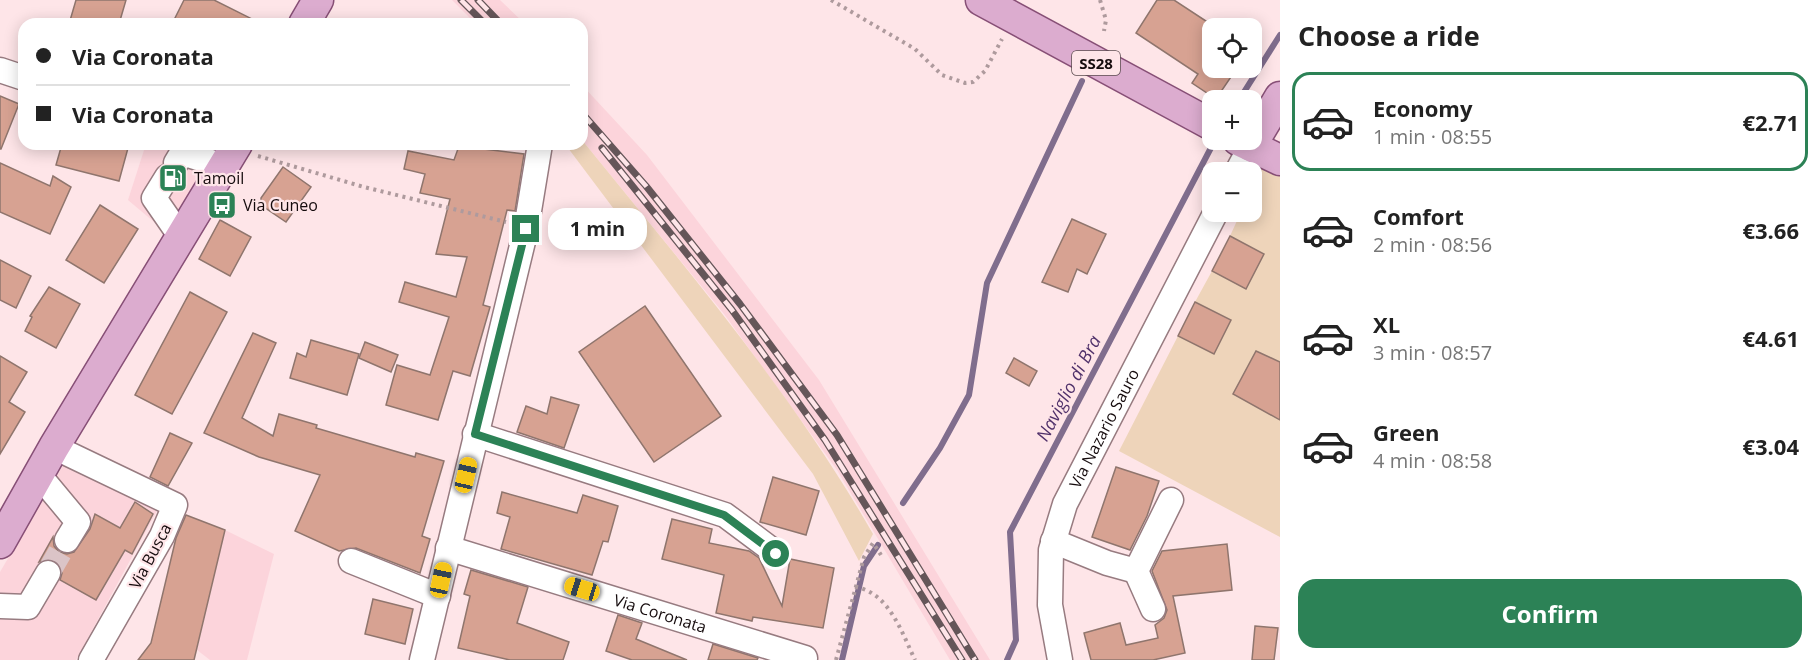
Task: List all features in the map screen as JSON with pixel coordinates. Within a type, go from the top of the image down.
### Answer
[{"type":"main road","points":[[308,18],[318,0]]},
{"type":"main road","name":"SS28","points":[[981,0],[1202,120]]},
{"type":"main road","points":[[1262,120],[1280,96]]},
{"type":"main road","points":[[1259,150],[1280,160]]},
{"type":"main road","points":[[0,543],[38,474],[181,237],[228,151]]},
{"type":"street","points":[[0,70],[18,76]]},
{"type":"street","points":[[428,659],[448,548],[526,229],[539,150]]},
{"type":"street","points":[[181,237],[154,198],[182,153],[228,151]]},
{"type":"street","name":"Via Nazario Sauro","points":[[1060,660],[1050,605],[1051,550],[1065,504],[1211,222]]},
{"type":"street","points":[[475,434],[724,515],[776,554]]},
{"type":"street","name":"Via Busca","points":[[54,447],[175,505],[162,536],[92,660]]},
{"type":"street","points":[[38,474],[78,522],[67,540]]},
{"type":"street","points":[[1136,571],[1172,500]]},
{"type":"street","points":[[1053,540],[1107,563],[1136,571]]},
{"type":"street","name":"Via Coronata","points":[[448,548],[805,658]]},
{"type":"street","points":[[351,561],[438,596]]},
{"type":"street","points":[[1136,571],[1153,609]]},
{"type":"street","points":[[0,606],[28,607],[48,573]]},
{"type":"path","points":[[831,0],[915,49],[942,75],[965,83],[973,82],[985,71],[1013,18]]},
{"type":"path","points":[[1100,0],[1106,20],[1104,31]]},
{"type":"path","points":[[228,151],[364,188],[467,211],[526,229]]},
{"type":"path","points":[[836,660],[864,557],[873,543],[881,555]]},
{"type":"path","points":[[855,587],[869,589],[886,605],[915,660]]},
{"type":"shaded area","points":[[452,0],[500,0],[519,18],[470,18]]},
{"type":"shaded area","points":[[588,91],[647,155],[819,380],[990,660],[950,660],[837,470],[724,314],[588,147]]},
{"type":"shaded area","points":[[588,147],[736,331],[808,430],[873,534],[859,561],[813,474],[570,150],[588,150]]},
{"type":"shaded area","points":[[144,150],[203,150],[221,156],[172,237],[128,200]]},
{"type":"shaded area","points":[[1262,167],[1280,176],[1280,537],[1119,451],[1178,336],[1214,353],[1231,320],[1195,302],[1212,271],[1246,288],[1264,254],[1230,236],[1236,222],[1262,222]]},
{"type":"shaded area","points":[[65,462],[159,507],[76,660],[0,660],[0,572]]},
{"type":"shaded area","points":[[225,530],[274,554],[247,660],[210,660],[197,650]]},
{"type":"building","points":[[76,0],[126,0],[121,18],[71,18]]},
{"type":"building","points":[[184,0],[214,0],[250,18],[175,18]]},
{"type":"building","points":[[1157,0],[1174,0],[1202,18],[1202,78],[1230,78],[1222,90],[1202,90],[1192,83],[1198,74],[1136,33]]},
{"type":"building","points":[[0,96],[18,104],[18,106],[0,149]]},
{"type":"building","points":[[60,150],[127,150],[119,181],[56,165]]},
{"type":"building","points":[[458,150],[492,150],[524,154],[515,211],[507,210],[483,305],[490,307],[470,376],[453,371],[438,420],[386,405],[397,365],[430,375],[449,317],[399,302],[405,282],[456,297],[467,257],[436,254],[450,199],[420,193],[425,174],[404,169],[408,151],[454,160]]},
{"type":"building","points":[[0,163],[50,186],[53,176],[71,187],[50,234],[0,212]]},
{"type":"building","points":[[283,167],[311,187],[286,222],[261,205],[261,198]]},
{"type":"building","points":[[100,205],[138,229],[104,283],[66,260]]},
{"type":"building","points":[[1072,219],[1106,234],[1087,274],[1077,269],[1068,292],[1042,282]]},
{"type":"building","points":[[220,220],[251,237],[230,276],[199,259]]},
{"type":"building","points":[[1230,236],[1264,254],[1246,289],[1212,271]]},
{"type":"building","points":[[0,260],[31,276],[16,308],[0,300]]},
{"type":"building","points":[[49,287],[80,304],[56,348],[25,331],[32,317],[30,316]]},
{"type":"building","points":[[190,292],[227,312],[172,414],[135,395]]},
{"type":"building","points":[[1195,302],[1231,320],[1214,354],[1178,336]]},
{"type":"building","points":[[645,306],[721,416],[654,462],[579,352]]},
{"type":"building","points":[[253,333],[276,343],[242,418],[273,436],[279,414],[317,425],[316,428],[415,457],[416,453],[444,461],[422,536],[430,539],[420,573],[356,548],[339,551],[295,531],[320,475],[259,457],[204,433]]},
{"type":"building","points":[[311,340],[359,354],[347,395],[290,378],[297,353],[306,357]]},
{"type":"building","points":[[365,342],[398,355],[391,372],[359,358]]},
{"type":"building","points":[[1256,351],[1280,362],[1280,420],[1233,394]]},
{"type":"building","points":[[0,356],[27,372],[9,402],[25,412],[0,454]]},
{"type":"building","points":[[1014,358],[1037,371],[1029,386],[1006,373]]},
{"type":"building","points":[[551,397],[579,405],[564,448],[517,432],[526,406],[547,414]]},
{"type":"building","points":[[170,433],[192,443],[168,486],[150,477]]},
{"type":"building","points":[[1116,467],[1159,481],[1147,516],[1130,550],[1092,537]]},
{"type":"building","points":[[773,477],[819,491],[806,535],[760,522]]},
{"type":"building","points":[[502,492],[577,513],[583,495],[618,506],[608,542],[603,541],[592,575],[501,549],[510,517],[497,513]]},
{"type":"building","points":[[135,502],[153,514],[132,554],[125,550],[96,600],[60,580],[62,573],[56,561],[48,559],[39,562],[53,537],[54,546],[59,552],[67,554],[74,552],[90,529],[95,514],[120,528]]},
{"type":"building","points":[[186,515],[225,530],[194,660],[138,660],[151,643],[176,538]]},
{"type":"building","points":[[672,519],[712,529],[709,543],[749,551],[759,558],[782,606],[790,559],[834,568],[823,628],[753,617],[752,621],[716,613],[724,575],[662,559]]},
{"type":"building","points":[[1227,544],[1232,590],[1173,596],[1185,653],[1153,660],[1091,660],[1084,633],[1120,623],[1126,645],[1158,638],[1155,625],[1164,618],[1167,610],[1152,571],[1162,551]]},
{"type":"building","points":[[471,570],[528,587],[517,623],[569,642],[563,660],[510,660],[458,648],[470,596],[464,594]]},
{"type":"building","points":[[373,599],[413,609],[405,644],[365,634]]},
{"type":"building","points":[[618,615],[642,623],[636,639],[687,660],[632,660],[606,651]]},
{"type":"building","points":[[1255,626],[1278,628],[1274,660],[1252,660]]},
{"type":"building","points":[[713,644],[758,658],[757,660],[708,660]]},
{"type":"waterway","name":"Naviglio di Bra","points":[[1245,90],[1280,35]]},
{"type":"waterway","points":[[903,503],[940,448],[969,395],[987,283],[1082,81]]},
{"type":"waterway","name":"Naviglio di Bra","points":[[1007,660],[1016,640],[1010,532],[1210,150]]},
{"type":"waterway","points":[[842,660],[864,566],[878,545]]},
{"type":"tunnel","points":[[48,573],[67,540]]},
{"type":"railway","points":[[461,0],[479,18]]},
{"type":"railway","points":[[478,0],[495,18]]},
{"type":"railway","points":[[588,120],[646,186],[740,304],[837,435],[975,660]]},
{"type":"railway","points":[[602,148],[732,310],[825,440],[962,660]]},
{"type":"place","name":"Tamoil","points":[[173,178]]},
{"type":"place","name":"Via Cuneo","points":[[222,205]]},
{"type":"route","points":[[526,229],[475,434],[724,515],[776,554]]}]
